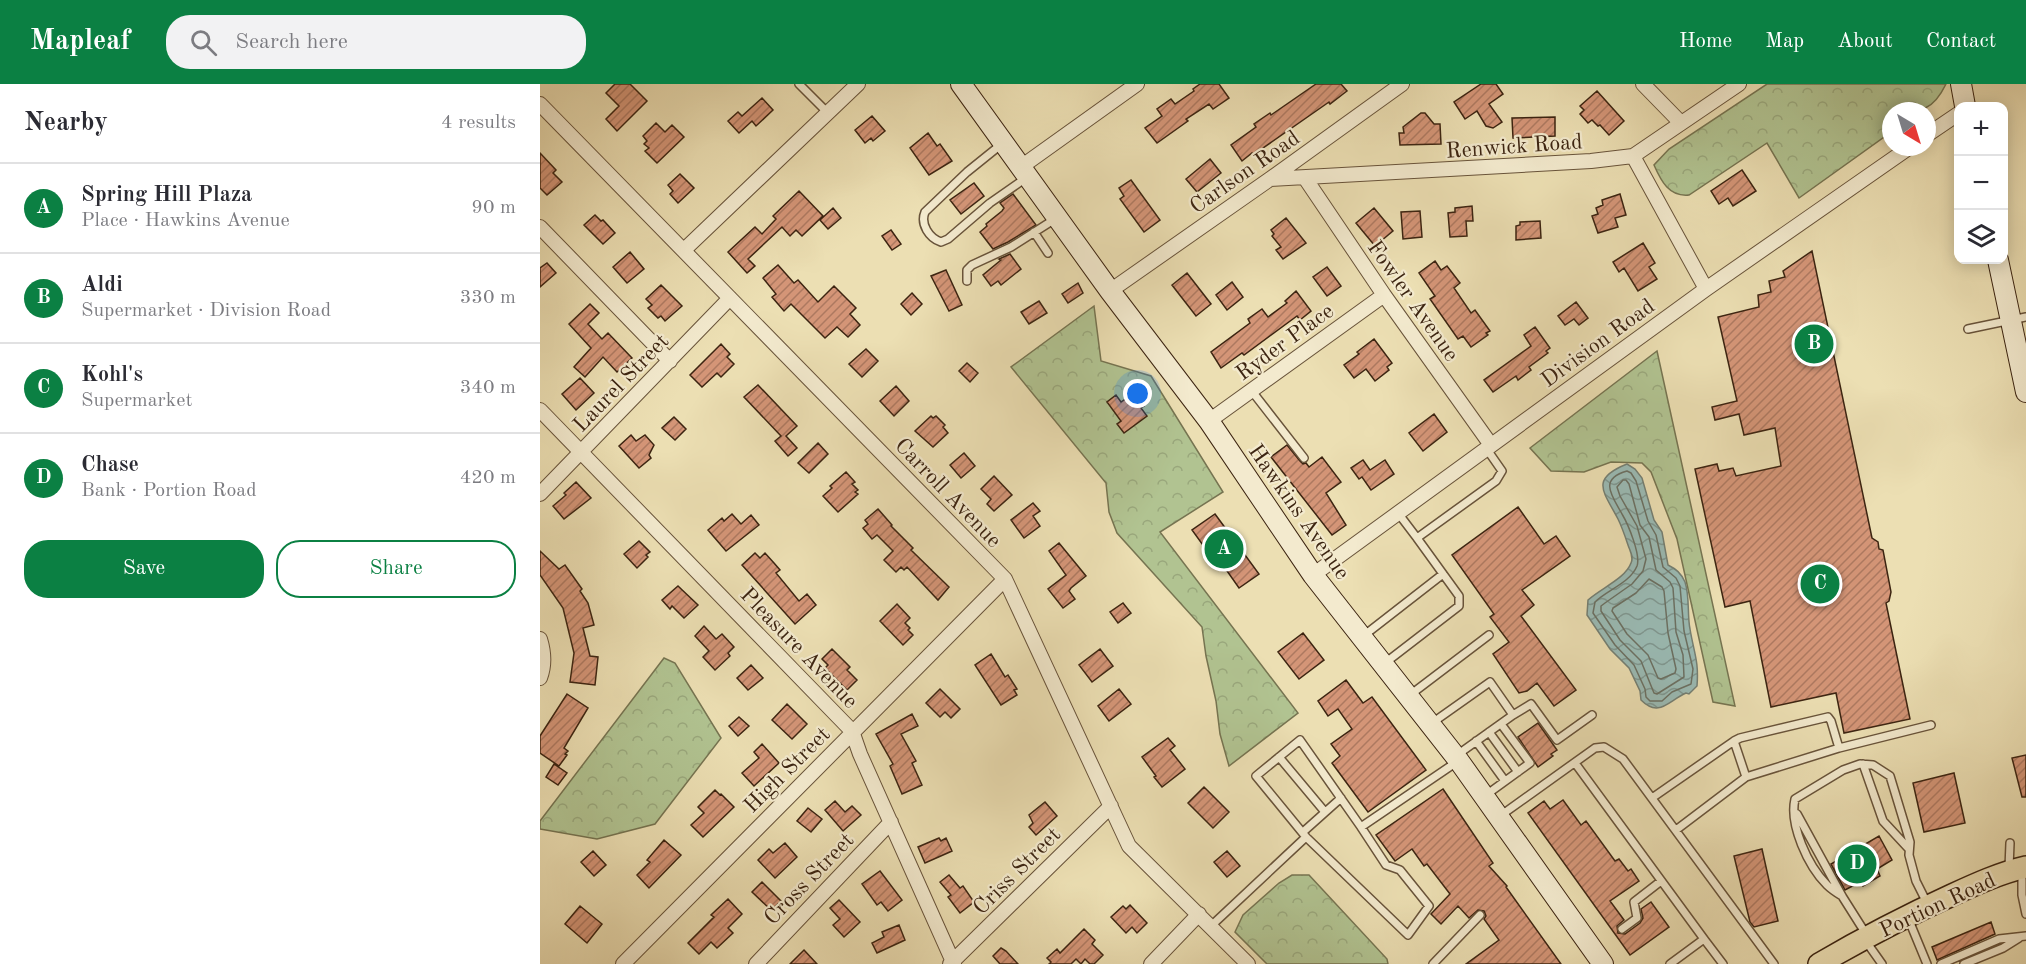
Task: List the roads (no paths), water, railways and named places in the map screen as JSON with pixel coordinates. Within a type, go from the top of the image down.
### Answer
[{"type":"main road","name":"Portion Road","points":[[1819,964],[1907,915],[1996,875],[2019,869]]},
{"type":"street","points":[[684,250],[858,84]]},
{"type":"street","name":"Hawkins Avenue","points":[[961,84],[1110,291],[1209,421],[1313,575],[1457,759],[1603,964]]},
{"type":"street","points":[[1024,172],[1137,84]]},
{"type":"street","name":"Carlson Road","points":[[1110,291],[1270,180],[1402,84]]},
{"type":"street","points":[[1643,84],[1681,123]]},
{"type":"street","name":"Renwick Road","points":[[1270,180],[1591,161],[1633,156],[1739,84]]},
{"type":"street","points":[[1961,84],[1964,102]]},
{"type":"street","name":"Carroll Avenue","points":[[540,104],[1005,579],[1129,846],[1248,964]]},
{"type":"street","points":[[1936,129],[1954,117]]},
{"type":"street","points":[[1633,156],[1706,289]]},
{"type":"street","name":"Division Road","points":[[1313,575],[1706,289],[1897,156]]},
{"type":"street","name":"Fowler Avenue","points":[[1305,178],[1488,447]]},
{"type":"street","points":[[540,227],[670,360]]},
{"type":"street","points":[[1999,264],[2018,318],[2026,392]]},
{"type":"street","name":"Ryder Place","points":[[1209,421],[1384,295]]},
{"type":"street","name":"Laurel Street","points":[[540,494],[730,298]]},
{"type":"street","name":"Pleasure Avenue","points":[[540,411],[852,731],[952,963]]},
{"type":"street","name":"High Street","points":[[623,964],[1005,579]]},
{"type":"street","points":[[540,639],[544,651],[543,671],[540,678]]},
{"type":"street","name":"Criss Street","points":[[952,963],[1111,806]]},
{"type":"street","name":"Cross Street","points":[[756,964],[891,822]]},
{"type":"street","points":[[1151,964],[1199,914]]},
{"type":"lane","points":[[799,84],[828,113]]},
{"type":"lane","points":[[1004,143],[924,212],[923,225],[936,240],[941,242],[948,239],[1024,172]]},
{"type":"lane","points":[[967,281],[967,270],[972,265],[1011,247],[1057,217]]},
{"type":"lane","points":[[1034,232],[1048,253]]},
{"type":"lane","points":[[1968,329],[2018,318]]},
{"type":"lane","points":[[1251,390],[1304,458]]},
{"type":"lane","points":[[1418,538],[1496,481],[1502,471],[1488,447]]},
{"type":"lane","points":[[1383,664],[1459,606],[1459,596],[1398,513]]},
{"type":"lane","points":[[1362,637],[1443,574]]},
{"type":"lane","points":[[1408,696],[1489,635]]},
{"type":"lane","points":[[1430,724],[1490,682],[1513,715]]},
{"type":"lane","points":[[1361,827],[1457,759],[1476,741],[1531,704],[1557,740],[1592,715]]},
{"type":"lane","points":[[1652,798],[1740,738],[1828,717],[1839,748]]},
{"type":"lane","points":[[1484,797],[1530,763],[1501,724]]},
{"type":"lane","points":[[1676,830],[1746,777],[1839,748],[1931,725]]},
{"type":"lane","points":[[1489,732],[1518,772]]},
{"type":"lane","points":[[1300,740],[1386,865],[1400,870],[1429,906],[1408,935],[1304,834],[1256,776],[1279,757],[1300,740]]},
{"type":"lane","points":[[1476,741],[1505,781]]},
{"type":"lane","points":[[1734,741],[1746,777]]},
{"type":"lane","points":[[1498,818],[1595,748],[1604,747],[1623,759],[1774,964]]},
{"type":"lane","points":[[1279,757],[1325,812]]},
{"type":"lane","points":[[1575,763],[1723,964]]},
{"type":"lane","points":[[1863,764],[1883,821],[1910,846]]},
{"type":"lane","points":[[1842,896],[1826,885],[1801,847],[1793,806],[1795,799],[1843,770],[1863,764],[1873,765],[1890,776],[1910,846],[1909,855],[1916,881],[1928,906]]},
{"type":"lane","points":[[1211,926],[1341,798]]},
{"type":"lane","points":[[1793,806],[1882,964]]},
{"type":"lane","points":[[2010,843],[2019,869],[2026,914]]},
{"type":"lane","points":[[1622,929],[1637,918],[1634,902],[1661,881]]},
{"type":"lane","points":[[1433,964],[1480,915]]},
{"type":"lane","points":[[1907,915],[1927,964]]},
{"type":"lane","points":[[1941,964],[1999,939],[2023,937]]},
{"type":"lane","points":[[1964,964],[2023,937]]},
{"type":"lane","points":[[1670,964],[1704,939]]},
{"type":"water","points":[[1627,464],[1635,469],[1642,478],[1654,520],[1662,532],[1668,565],[1682,576],[1685,582],[1689,623],[1697,663],[1697,686],[1689,694],[1686,693],[1658,708],[1653,708],[1641,700],[1640,691],[1629,668],[1610,649],[1587,615],[1588,600],[1624,574],[1632,561],[1622,528],[1603,487],[1608,475]]},
{"type":"place","name":"Aldi","points":[[1814,344]]},
{"type":"place","name":"Spring Hill Plaza","points":[[1224,549]]},
{"type":"place","name":"Kohl's","points":[[1820,584]]},
{"type":"place","name":"Chase","points":[[1857,864]]}]
